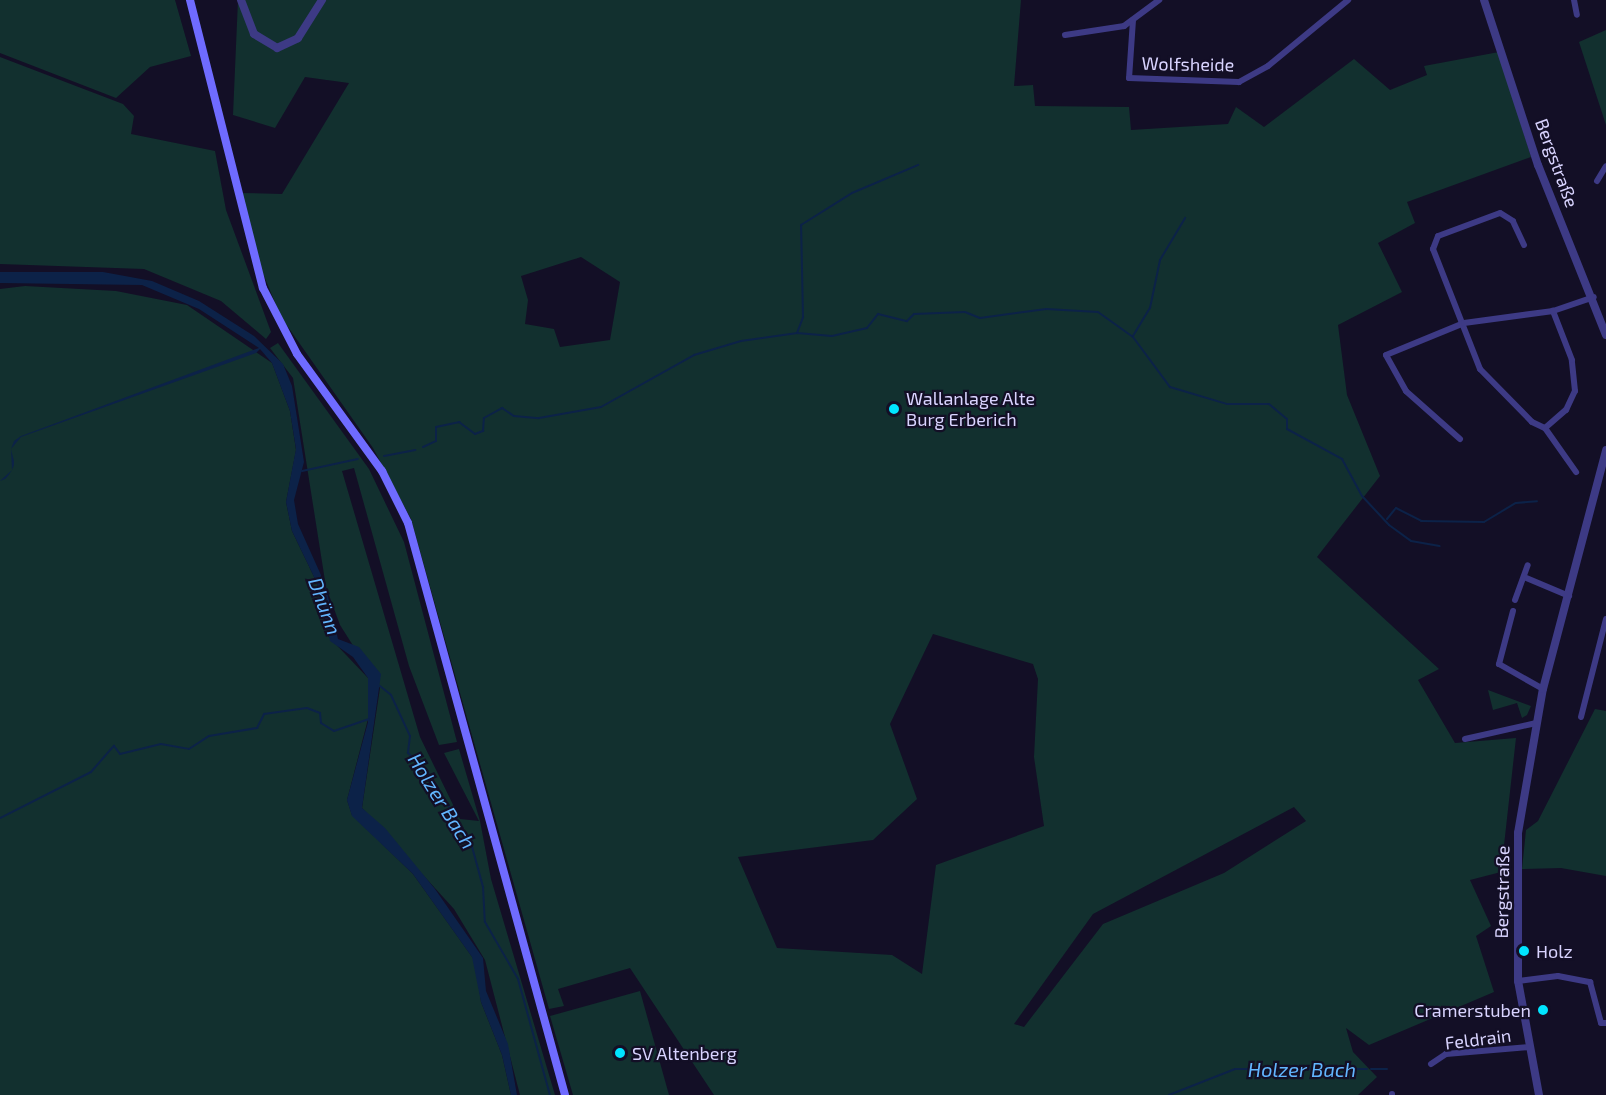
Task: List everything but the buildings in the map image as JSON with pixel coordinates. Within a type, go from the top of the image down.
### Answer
[{"type":"main road","points":[[190,0],[254,262],[282,330],[377,463],[408,524],[565,1095]]},
{"type":"street","points":[[241,0],[254,34],[277,48],[298,38],[322,0]]},
{"type":"street","points":[[1065,35],[1132,20],[1159,0]]},
{"type":"street","name":"Wolfsheide","points":[[1132,20],[1130,78],[1239,82],[1268,66],[1348,0]]},
{"type":"street","name":"Bergstraße","points":[[1484,0],[1538,165],[1595,297],[1606,335]]},
{"type":"street","points":[[1574,0],[1577,15]]},
{"type":"street","points":[[1597,181],[1606,166]]},
{"type":"street","points":[[1524,245],[1513,221],[1500,213],[1433,242],[1480,369],[1532,422],[1545,428],[1576,472]]},
{"type":"street","points":[[1460,439],[1406,391],[1386,355],[1464,323],[1553,311],[1595,297]]},
{"type":"street","points":[[1545,428],[1566,410],[1575,392],[1572,360],[1553,311]]},
{"type":"street","name":"Bergstraße","points":[[1539,1095],[1518,981],[1516,873],[1536,723],[1543,689],[1606,454]]},
{"type":"street","points":[[1515,600],[1528,565]]},
{"type":"street","points":[[1524,577],[1569,596]]},
{"type":"street","points":[[1513,611],[1499,664],[1543,689]]},
{"type":"street","points":[[1581,717],[1606,619]]},
{"type":"street","points":[[1465,739],[1536,723]]},
{"type":"street","points":[[1518,981],[1558,976],[1590,982],[1601,1023],[1606,1023]]},
{"type":"street","name":"Feldrain","points":[[1431,1064],[1446,1054],[1530,1047]]},
{"type":"green space","points":[[0,0],[175,0],[191,56],[150,67],[116,98],[0,53]]},
{"type":"green space","points":[[238,0],[1021,0],[1014,86],[1033,85],[1035,106],[1129,107],[1131,130],[1228,124],[1236,107],[1264,127],[1354,59],[1390,90],[1427,75],[1424,66],[1499,52],[1531,157],[1407,202],[1415,223],[1378,243],[1402,292],[1338,325],[1347,395],[1380,476],[1317,557],[1439,669],[1418,680],[1455,743],[1516,738],[1501,872],[1470,880],[1491,926],[1476,936],[1494,992],[1369,1045],[1346,1028],[1353,1052],[1377,1077],[1358,1095],[714,1095],[630,968],[558,989],[564,1006],[549,1009],[411,519],[373,448],[281,317],[257,259],[241,193],[282,194],[349,83],[305,77],[275,128],[233,115]],"holes":[[[581,257],[620,282],[610,340],[560,347],[554,329],[525,324],[528,300],[521,276]],[[933,634],[1033,664],[1038,679],[1034,757],[1044,826],[936,865],[922,974],[892,955],[777,948],[738,857],[873,840],[917,799],[890,724]],[[1294,807],[1306,821],[1224,873],[1103,924],[1024,1027],[1014,1024],[1093,914]]]},
{"type":"green space","points":[[1606,30],[1606,125],[1579,42]]},
{"type":"green space","points":[[0,57],[123,104],[134,116],[131,134],[215,151],[226,210],[271,332],[266,339],[221,301],[144,269],[0,264]]},
{"type":"green space","points":[[25,286],[116,291],[187,305],[272,363],[290,411],[296,450],[286,502],[292,531],[317,583],[328,636],[368,678],[368,719],[347,800],[352,815],[413,874],[475,961],[481,1002],[502,1055],[511,1095],[0,1095],[0,289]]},
{"type":"green space","points":[[278,343],[369,469],[404,542],[457,742],[439,745],[409,666],[354,468],[342,471],[420,737],[460,819],[479,821],[444,753],[459,749],[480,821],[491,879],[555,1095],[520,1095],[485,960],[454,909],[362,808],[380,688],[340,625],[326,587],[293,378],[270,348]]},
{"type":"green space","points":[[1488,690],[1531,706],[1527,715],[1522,718],[1517,703],[1493,710]]},
{"type":"green space","points":[[1595,709],[1606,711],[1606,876],[1561,868],[1522,869],[1526,830],[1538,821]]},
{"type":"green space","name":"SV Altenberg","points":[[640,991],[669,1095],[573,1095],[550,1016]]},
{"type":"water","name":"Dhünn","points":[[0,272],[103,272],[152,281],[199,301],[254,336],[283,364],[292,386],[304,462],[294,500],[298,524],[325,584],[338,639],[359,647],[381,674],[362,808],[385,828],[435,889],[483,958],[486,991],[508,1044],[517,1095],[511,1095],[502,1055],[481,1002],[472,957],[413,874],[352,816],[347,800],[368,722],[368,678],[353,657],[330,641],[317,583],[292,531],[286,502],[296,449],[290,411],[272,363],[260,349],[256,353],[21,437],[11,449],[14,441],[21,436],[259,348],[199,309],[142,285],[0,283]]},
{"type":"water","points":[[11,449],[14,461],[12,470]]},
{"type":"waterway","points":[[797,333],[803,317],[801,225],[852,193],[918,165]]},
{"type":"waterway","points":[[1133,336],[1150,308],[1160,260],[1185,218]]},
{"type":"waterway","points":[[423,447],[436,441],[436,427],[459,422],[475,434],[483,431],[484,418],[502,408],[514,416],[539,418],[601,407],[694,355],[741,341],[797,333],[832,336],[867,328],[878,314],[907,321],[914,314],[965,312],[980,318],[1046,309],[1098,312],[1133,337],[1170,387],[1227,404],[1269,404],[1287,419],[1287,429],[1342,459],[1362,496],[1389,525],[1411,541],[1440,546]]},
{"type":"waterway","points":[[384,456],[415,450]]},
{"type":"waterway","points":[[302,471],[358,459]]},
{"type":"waterway","points":[[1387,519],[1396,508],[1421,521],[1484,522],[1516,503],[1537,501]]},
{"type":"waterway","name":"Holzer Bach","points":[[380,686],[391,695],[410,736],[408,753],[426,769],[471,843],[483,887],[485,922],[518,979],[550,1095]]},
{"type":"waterway","points":[[0,818],[91,772],[114,746],[120,754],[161,744],[189,749],[209,736],[257,728],[264,714],[307,708],[320,713],[321,723],[334,731],[369,719]]},
{"type":"waterway","name":"Holzer Bach","points":[[1169,1095],[1235,1069],[1367,1069]]},
{"type":"waterway","name":"Holzer Bach","points":[[1371,1069],[1387,1069]]},
{"type":"place","name":"Wallanlage Alte Burg Erberich","points":[[894,409]]},
{"type":"place","name":"Holz","points":[[1524,951]]},
{"type":"place","name":"Cramerstuben","points":[[1543,1010]]},
{"type":"place","name":"SV Altenberg","points":[[620,1053]]}]
